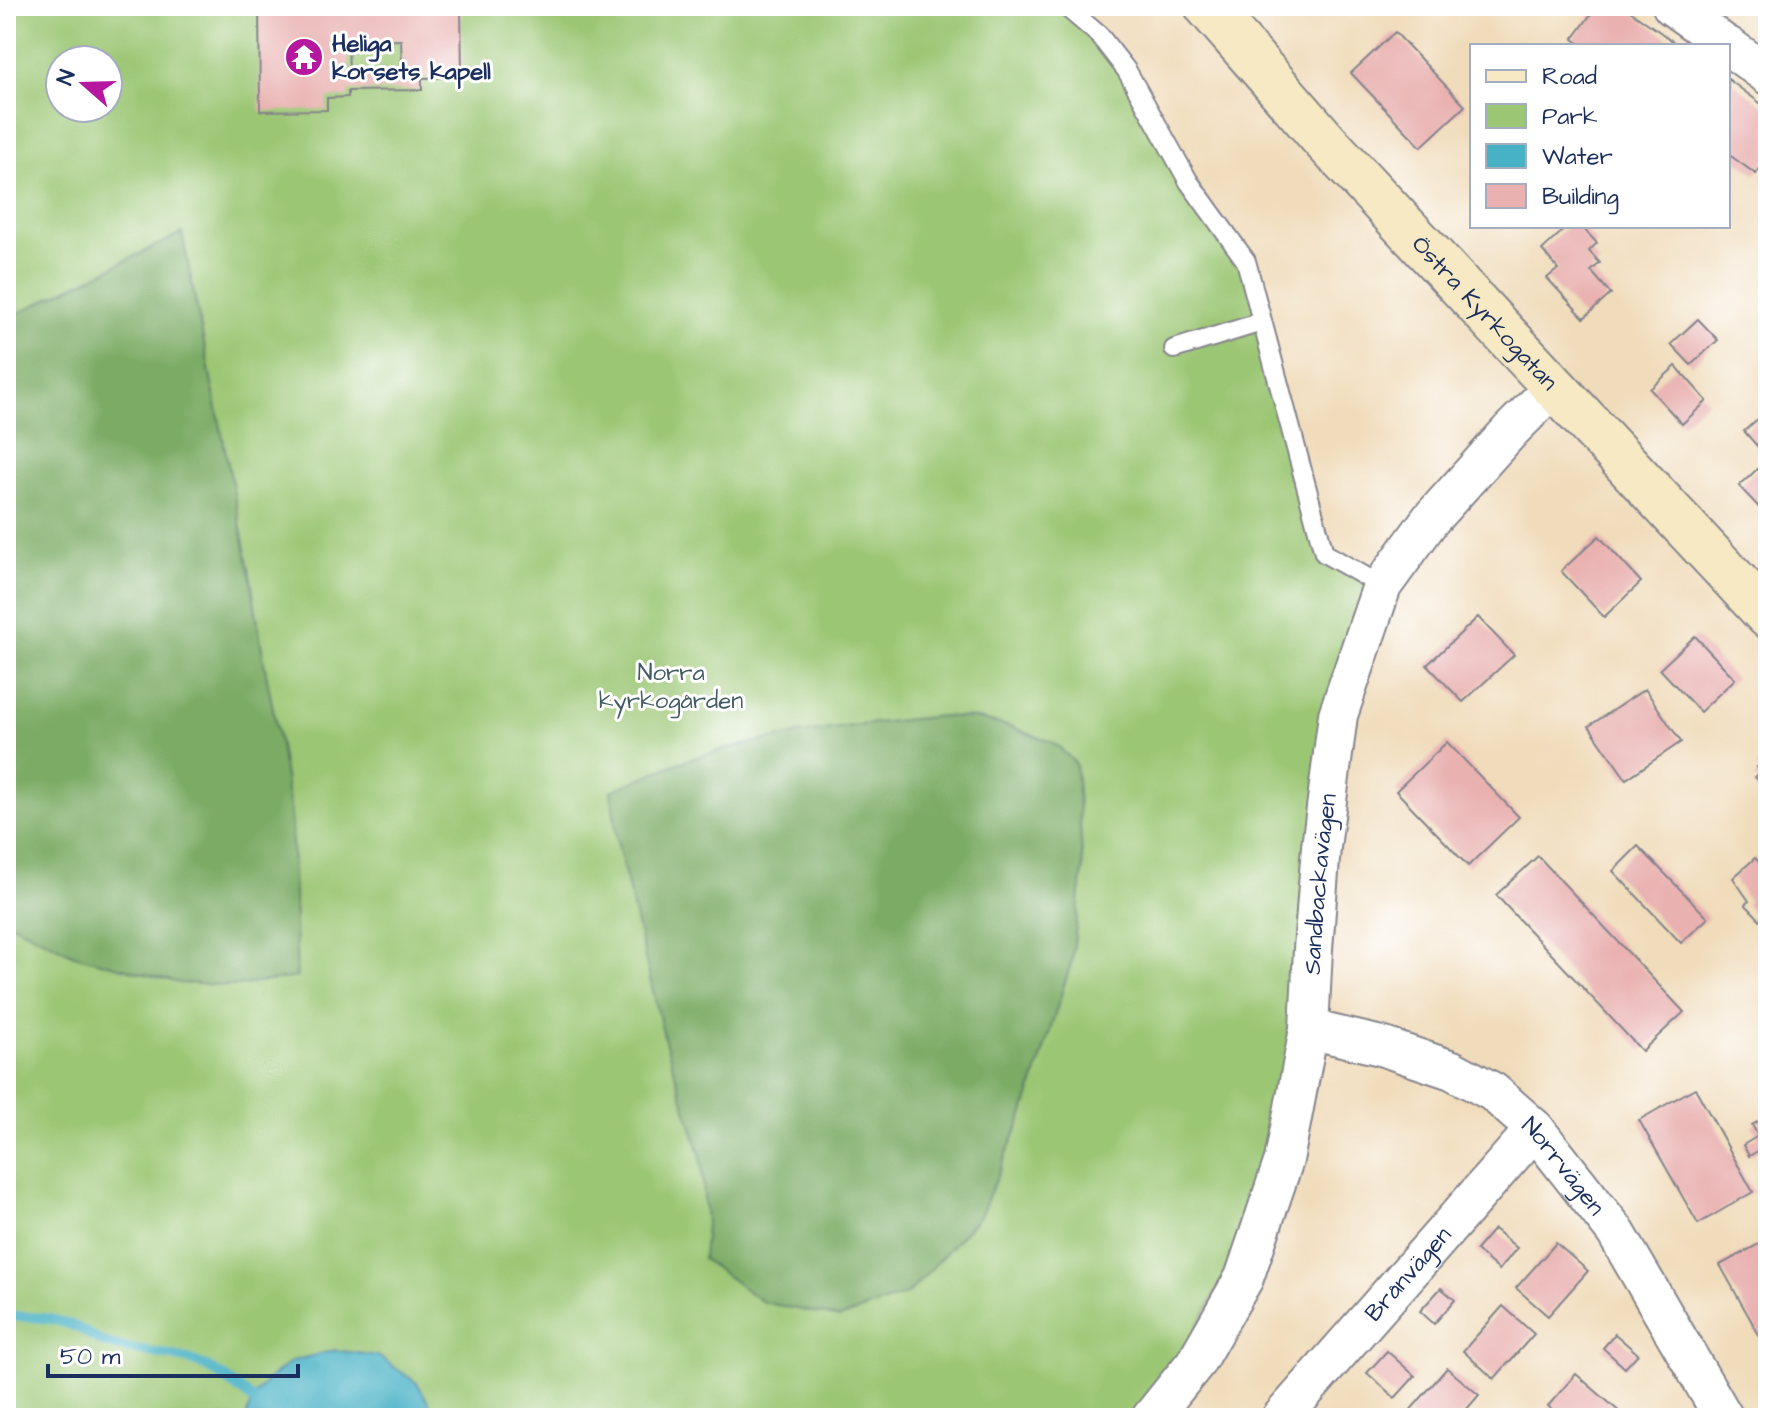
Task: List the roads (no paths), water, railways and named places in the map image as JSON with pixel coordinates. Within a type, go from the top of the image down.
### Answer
[{"type":"street","name":"Östra Kyrkogatan","points":[[1207,6],[1325,141],[1768,616]]},
{"type":"street","points":[[1672,6],[1725,44]]},
{"type":"street","points":[[1730,47],[1768,75]]},
{"type":"street","name":"Sandbackavägen","points":[[1151,1418],[1196,1362],[1244,1278],[1284,1160],[1309,1029],[1321,847],[1338,715],[1382,586],[1430,520],[1554,387]]},
{"type":"street","name":"Norrvägen","points":[[1309,1029],[1381,1046],[1452,1070],[1493,1092],[1535,1129],[1615,1231],[1724,1418]]},
{"type":"street","name":"Brånvägen","points":[[1281,1418],[1535,1129]]},
{"type":"lane","points":[[1065,6],[1099,35],[1127,71],[1189,182],[1246,261],[1324,553],[1382,586]]},
{"type":"lane","points":[[1174,349],[1262,322]]},
{"type":"water","points":[[335,1350],[378,1356],[417,1383],[438,1418],[246,1418],[252,1399],[266,1381],[292,1361]]},
{"type":"waterway","points":[[6,1317],[52,1320],[78,1328],[105,1343],[190,1360],[231,1382],[252,1399]]},
{"type":"place","name":"Heliga korsets kapell","points":[[304,57]]},
{"type":"park label","name":"Norra kyrkogården","points":[[671,686]]}]
